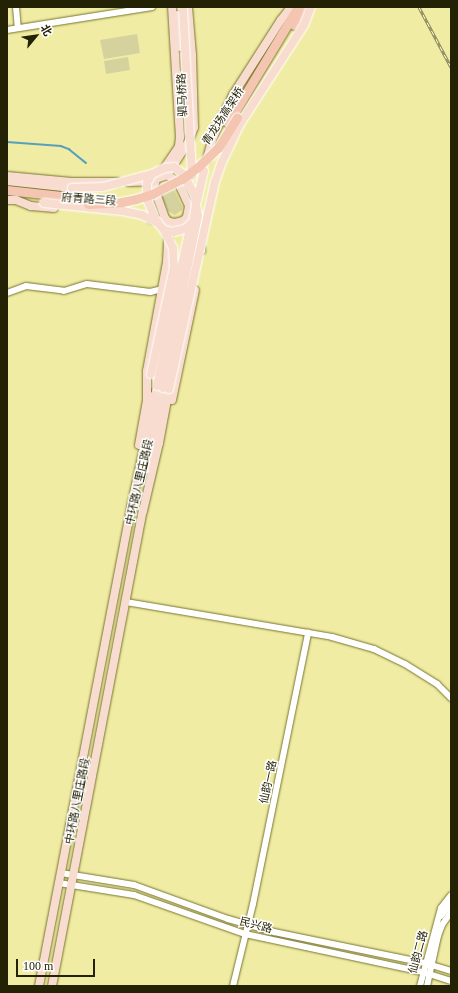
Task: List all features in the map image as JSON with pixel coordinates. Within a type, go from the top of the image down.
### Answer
[{"type":"highway","name":"青龙场高架桥","points":[[7,190],[88,199],[106,199],[141,192],[187,169],[210,147],[231,119],[298,7]]},
{"type":"highway","name":"青龙场高架桥","points":[[7,195],[88,204],[108,204],[152,194],[182,179],[198,168],[218,148],[306,7]]},
{"type":"main road","name":"中环路八里庄路段","points":[[52,986],[143,511],[159,443],[163,388],[184,250],[213,137],[233,95],[291,7]]},
{"type":"main road","name":"中环路八里庄路段","points":[[39,986],[132,503],[163,388],[215,182],[222,162],[240,124],[304,24],[311,7]]},
{"type":"main road","points":[[147,399],[147,371],[167,262],[169,222],[162,212],[155,195],[159,175],[181,149],[184,135],[179,8]]},
{"type":"main road","points":[[164,230],[173,232],[186,229],[193,222],[179,8]]},
{"type":"main road","name":"驷马桥路","points":[[159,175],[188,143],[194,126],[192,55],[179,8]]},
{"type":"main road","points":[[132,503],[136,466],[147,399],[174,268],[173,248],[164,230],[157,222],[147,199],[147,182],[174,167],[183,174],[192,190]]},
{"type":"main road","points":[[7,181],[72,188],[103,187],[159,175],[178,182],[193,206],[198,220],[163,388],[145,486],[143,511]]},
{"type":"main road","name":"府青路三段","points":[[7,176],[72,182],[159,175]]},
{"type":"main road","points":[[11,200],[129,212],[142,215],[157,222]]},
{"type":"main road","name":"府青路三段","points":[[11,200],[31,206],[100,210],[169,222]]},
{"type":"main road","points":[[169,222],[183,221],[193,206]]},
{"type":"main road","points":[[159,443],[167,425],[202,254],[193,206]]},
{"type":"street","points":[[16,7],[18,28]]},
{"type":"street","points":[[7,30],[152,7]]},
{"type":"street","points":[[7,293],[26,286],[64,291],[87,284],[150,292],[162,289]]},
{"type":"street","points":[[126,602],[332,637],[374,649],[405,664],[437,684],[451,698]]},
{"type":"street","name":"仙韵一路","points":[[233,986],[248,924],[308,633]]},
{"type":"street","name":"民兴路","points":[[61,873],[134,886],[274,932],[428,964],[451,971]]},
{"type":"street","name":"民兴路","points":[[59,883],[134,895],[245,934],[430,973],[451,981]]},
{"type":"street","name":"仙韵二路","points":[[427,986],[430,973],[428,964],[436,923],[441,908],[451,895]]},
{"type":"street","name":"仙韵二路","points":[[436,923],[451,903]]},
{"type":"street","name":"仙韵二路","points":[[420,986],[423,972],[428,964],[442,927],[451,912]]},
{"type":"street","name":"仙韵二路","points":[[442,927],[451,920]]},
{"type":"shaded area","points":[[137,34],[140,53],[104,59],[100,40]]},
{"type":"shaded area","points":[[128,57],[130,70],[106,74],[104,61]]},
{"type":"shaded area","points":[[173,188],[182,206],[182,210],[175,215],[168,211],[161,195],[162,191]]},
{"type":"waterway","points":[[7,142],[61,146],[69,149],[86,163]]},
{"type":"railway","points":[[419,7],[451,67]]}]
